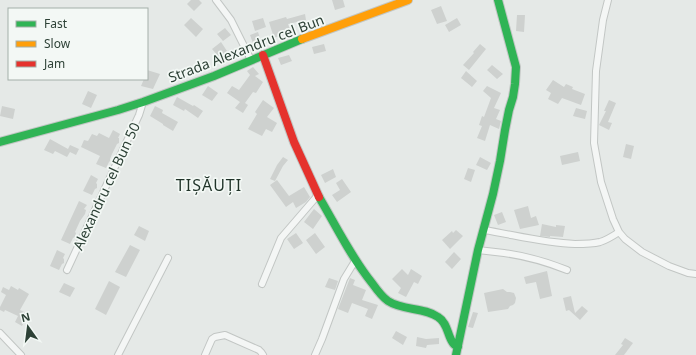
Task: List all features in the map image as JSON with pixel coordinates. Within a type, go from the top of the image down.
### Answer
[{"type":"street","points":[[216,0],[231,20],[251,60]]},
{"type":"street","name":"Strada Alexandru cel Bun","points":[[0,142],[143,102],[214,76],[263,55],[408,0]]},
{"type":"street","points":[[457,351],[478,250],[493,194],[515,84],[516,67],[498,0]]},
{"type":"street","points":[[608,0],[603,20],[596,71],[594,114],[594,143],[601,182],[613,219],[619,232],[625,239],[669,266],[688,273],[696,274]]},
{"type":"street","points":[[263,55],[294,142],[318,195],[355,261],[380,294],[389,302],[424,311],[439,317],[443,321],[457,351]]},
{"type":"street","name":"Alexandru cel Bun 50","points":[[67,270],[139,115],[143,102]]},
{"type":"street","points":[[262,284],[281,238],[318,195]]},
{"type":"street","points":[[484,230],[529,239],[574,244],[591,244],[604,240],[619,232]]},
{"type":"street","points":[[478,250],[533,259],[567,270]]},
{"type":"street","points":[[118,355],[168,258]]},
{"type":"street","points":[[315,355],[344,279],[355,261]]},
{"type":"street","points":[[0,333],[22,355]]},
{"type":"street","points":[[205,355],[212,339],[225,335],[259,350],[263,355]]},
{"type":"building","points":[[191,0],[199,0],[202,3],[194,11],[187,4]]},
{"type":"building","points":[[332,0],[343,0],[345,7],[335,10]]},
{"type":"building","points":[[441,6],[447,21],[437,24],[431,10]]},
{"type":"building","points":[[305,14],[306,20],[288,24],[291,32],[274,38],[269,22]]},
{"type":"building","points":[[517,15],[525,15],[524,32],[516,31]]},
{"type":"building","points":[[191,18],[203,29],[196,37],[184,25]]},
{"type":"building","points":[[263,18],[266,27],[255,31],[252,21]]},
{"type":"building","points":[[457,18],[461,25],[449,32],[445,25]]},
{"type":"building","points":[[225,28],[231,35],[223,41],[217,34]]},
{"type":"building","points":[[258,32],[262,44],[254,46],[250,35]]},
{"type":"building","points":[[221,42],[227,51],[219,57],[212,49]]},
{"type":"building","points":[[324,44],[326,51],[314,54],[312,47]]},
{"type":"building","points":[[480,44],[486,49],[469,70],[463,65]]},
{"type":"building","points":[[289,55],[292,61],[281,65],[278,58]]},
{"type":"building","points":[[492,65],[503,74],[497,79],[487,70]]},
{"type":"building","points":[[253,67],[259,74],[255,76],[263,82],[256,93],[253,92],[245,103],[248,105],[243,113],[235,108],[240,102],[227,93],[232,86],[239,90],[250,75],[247,71]]},
{"type":"building","points":[[148,70],[160,74],[153,89],[141,86],[144,80],[148,80]]},
{"type":"building","points":[[466,71],[477,81],[472,87],[461,78]]},
{"type":"building","points":[[553,80],[564,87],[566,84],[573,87],[572,89],[585,94],[581,105],[562,98],[558,104],[548,99],[551,93],[546,90]]},
{"type":"building","points":[[208,86],[218,93],[212,101],[202,95]]},
{"type":"building","points":[[487,86],[501,93],[494,108],[500,110],[496,119],[501,121],[499,129],[490,125],[485,141],[477,138],[482,126],[479,125],[482,116],[484,117],[491,98],[483,91]]},
{"type":"building","points":[[88,91],[97,95],[91,108],[82,104]]},
{"type":"building","points":[[177,97],[203,111],[198,118],[185,109],[184,111],[173,105]]},
{"type":"building","points":[[263,100],[274,108],[267,117],[277,123],[272,132],[266,129],[262,136],[248,129],[257,114],[255,112]]},
{"type":"building","points":[[609,100],[616,103],[608,122],[612,123],[609,130],[599,125],[606,111],[604,111]]},
{"type":"building","points":[[2,106],[15,109],[13,119],[0,116]]},
{"type":"building","points":[[155,106],[163,110],[162,113],[178,122],[173,131],[150,116]]},
{"type":"building","points":[[576,108],[587,111],[585,119],[573,116]]},
{"type":"building","points":[[113,130],[120,134],[118,138],[119,143],[117,144],[106,168],[96,164],[100,156],[81,147],[84,140],[88,141],[92,134],[97,136],[99,133],[109,138]]},
{"type":"building","points":[[50,139],[68,149],[70,145],[79,149],[76,155],[70,152],[67,157],[55,151],[53,154],[44,150]]},
{"type":"building","points":[[626,144],[634,146],[631,159],[623,157]]},
{"type":"building","points":[[578,152],[580,161],[562,165],[560,156]]},
{"type":"building","points":[[283,157],[288,160],[275,181],[270,179],[277,165]]},
{"type":"building","points":[[480,157],[491,163],[487,170],[476,165]]},
{"type":"building","points":[[468,168],[475,170],[471,182],[464,179]]},
{"type":"building","points":[[333,169],[336,177],[325,183],[321,175]]},
{"type":"building","points":[[91,175],[98,179],[96,183],[97,188],[92,195],[83,191]]},
{"type":"building","points":[[342,179],[351,192],[337,202],[332,195],[340,190],[336,183]]},
{"type":"building","points":[[277,180],[289,196],[304,187],[310,197],[306,202],[296,208],[293,202],[286,207],[270,185]]},
{"type":"building","points":[[79,201],[87,205],[84,209],[86,210],[75,232],[75,237],[70,244],[61,240]]},
{"type":"building","points":[[528,206],[531,218],[536,216],[539,225],[520,229],[514,210]]},
{"type":"building","points":[[314,209],[322,216],[313,229],[304,222]]},
{"type":"building","points":[[502,212],[506,222],[498,225],[494,215]]},
{"type":"building","points":[[542,224],[556,227],[556,225],[565,226],[563,237],[540,236]]},
{"type":"building","points":[[139,226],[149,231],[145,241],[134,235]]},
{"type":"building","points":[[456,230],[463,236],[450,249],[442,240],[452,231],[453,233]]},
{"type":"building","points":[[296,233],[303,243],[294,249],[287,239]]},
{"type":"building","points":[[315,233],[325,247],[316,254],[306,240]]},
{"type":"building","points":[[130,245],[140,250],[126,277],[115,272]]},
{"type":"building","points":[[57,250],[65,254],[63,258],[64,263],[59,270],[50,266]]},
{"type":"building","points":[[454,252],[461,259],[452,269],[445,262]]},
{"type":"building","points":[[402,269],[408,275],[411,269],[422,276],[418,284],[414,282],[406,297],[398,293],[401,288],[392,279]]},
{"type":"building","points":[[547,271],[552,296],[540,299],[536,282],[526,284],[524,277]]},
{"type":"building","points":[[329,278],[338,281],[335,290],[325,287]]},
{"type":"building","points":[[350,278],[355,280],[353,285],[366,290],[362,300],[378,305],[372,319],[365,316],[368,309],[352,303],[348,313],[338,309]]},
{"type":"building","points":[[109,281],[120,287],[106,315],[95,309]]},
{"type":"building","points":[[64,283],[75,288],[70,297],[59,292]]},
{"type":"building","points":[[11,286],[18,290],[19,288],[29,294],[20,310],[28,314],[22,326],[15,322],[18,316],[5,310],[4,312],[0,310],[6,295],[1,292],[3,287],[9,290]]},
{"type":"building","points":[[503,289],[507,292],[514,293],[516,298],[515,303],[508,309],[488,312],[484,293]]},
{"type":"building","points":[[571,296],[575,313],[582,306],[588,311],[580,320],[569,310],[566,311],[563,298]]},
{"type":"building","points":[[473,312],[478,313],[473,328],[468,327]]},
{"type":"building","points":[[396,331],[407,337],[403,345],[392,338]]},
{"type":"building","points":[[417,337],[426,339],[439,338],[439,344],[427,345],[426,348],[416,346]]},
{"type":"building","points":[[625,338],[633,343],[624,355],[615,355],[623,345],[621,344]]},
{"type":"traffic: fast","points":[[456,355],[478,250],[493,194],[515,84],[516,67],[498,0]]},
{"type":"traffic: fast","points":[[0,142],[143,102],[214,76],[302,39]]},
{"type":"traffic: fast","points":[[319,197],[357,263],[382,295],[394,304],[426,312],[438,317],[444,322],[453,344],[458,347]]},
{"type":"traffic: slow","points":[[302,39],[408,0]]},
{"type":"traffic: jam","points":[[263,55],[294,142],[319,197]]},
{"type":"district","name":"TIȘĂUȚI","points":[[209,185]]}]
